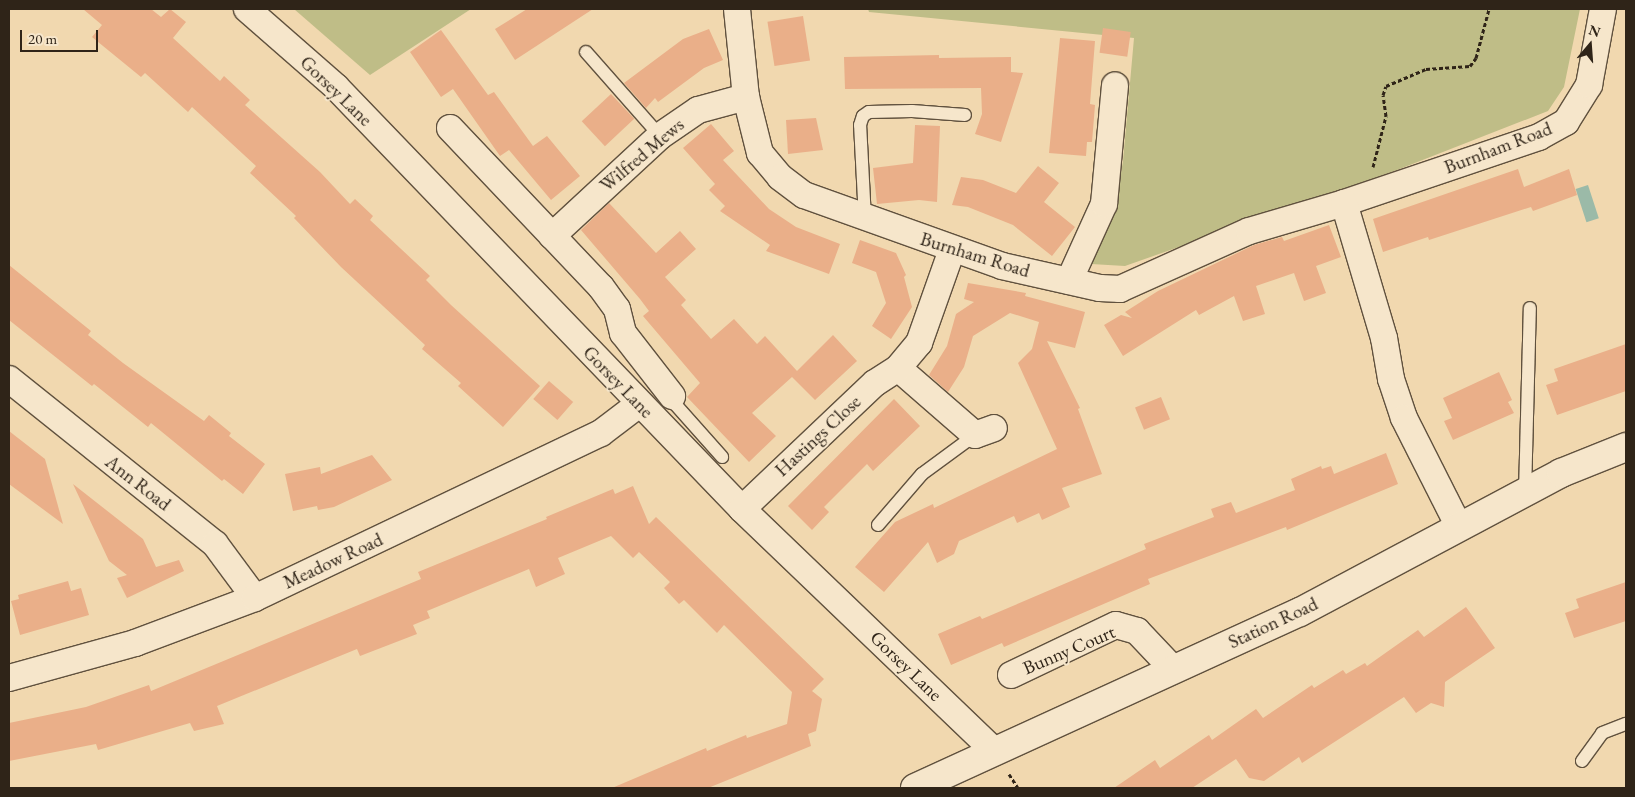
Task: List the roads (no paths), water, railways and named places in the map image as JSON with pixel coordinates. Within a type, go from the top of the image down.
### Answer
[{"type":"street","name":"Gorsey Lane","points":[[246,9],[336,87],[742,509],[994,751]]},
{"type":"street","name":"Burnham Road","points":[[737,9],[746,97],[760,153],[780,178],[804,195],[952,250],[1002,266],[1069,281],[1120,289],[1249,231],[1344,203],[1539,137],[1566,122],[1589,85],[1603,9]]},
{"type":"street","points":[[1069,281],[1104,204],[1114,86]]},
{"type":"street","name":"Wilfred Mews","points":[[552,236],[660,136],[698,110],[746,97]]},
{"type":"street","points":[[450,128],[601,287],[616,309],[623,333],[672,396]]},
{"type":"street","points":[[1344,203],[1384,338],[1391,379],[1404,418],[1460,528]]},
{"type":"street","name":"Hastings Close","points":[[742,509],[875,383],[898,368],[922,336],[952,250]]},
{"type":"street","points":[[898,368],[984,432]]},
{"type":"street","name":"Ann Road","points":[[9,379],[215,544],[255,598]]},
{"type":"street","name":"Meadow Road","points":[[9,678],[135,643],[255,598],[602,432],[639,404]]},
{"type":"street","name":"Station Road","points":[[915,788],[1172,668],[1300,612],[1561,473],[1626,447]]},
{"type":"street","name":"Bunny Court","points":[[1010,675],[1116,625],[1137,631],[1172,668]]},
{"type":"lane","points":[[586,52],[660,136]]},
{"type":"lane","points":[[865,219],[860,125],[864,116],[868,112],[912,111],[965,115]]},
{"type":"lane","points":[[1524,493],[1530,308]]},
{"type":"lane","points":[[672,396],[674,404],[722,458]]},
{"type":"lane","points":[[878,525],[922,474],[984,432]]},
{"type":"lane","points":[[1582,761],[1602,733],[1626,724]]}]
